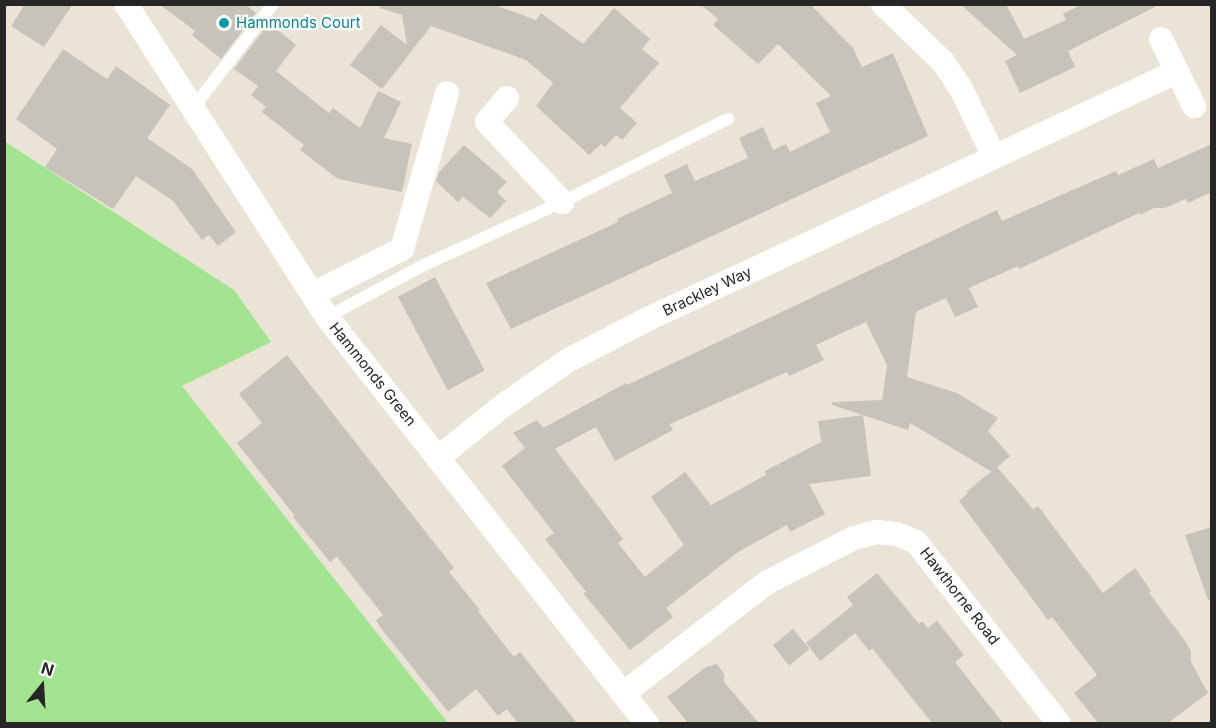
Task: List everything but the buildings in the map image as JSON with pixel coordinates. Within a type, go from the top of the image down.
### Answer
[{"type":"street","name":"Hammonds Green","points":[[126,4],[327,317],[440,457],[646,723]]},
{"type":"street","points":[[883,4],[943,62],[960,87],[994,156]]},
{"type":"street","points":[[1161,39],[1194,106]]},
{"type":"street","name":"Brackley Way","points":[[440,457],[504,405],[567,361],[650,318],[1176,72]]},
{"type":"street","points":[[313,294],[402,249],[447,93]]},
{"type":"street","points":[[507,98],[487,122],[562,202]]},
{"type":"street","name":"Hawthorne Road","points":[[623,694],[766,583],[854,538],[877,532],[897,534],[916,542],[1059,723]]},
{"type":"lane","points":[[194,107],[273,4]]},
{"type":"lane","points":[[327,317],[424,266],[562,202],[728,119]]},
{"type":"green space","points":[[4,141],[234,290],[271,342],[182,386],[448,723],[5,723]]},
{"type":"place","name":"Hammonds Court","points":[[224,23]]}]
